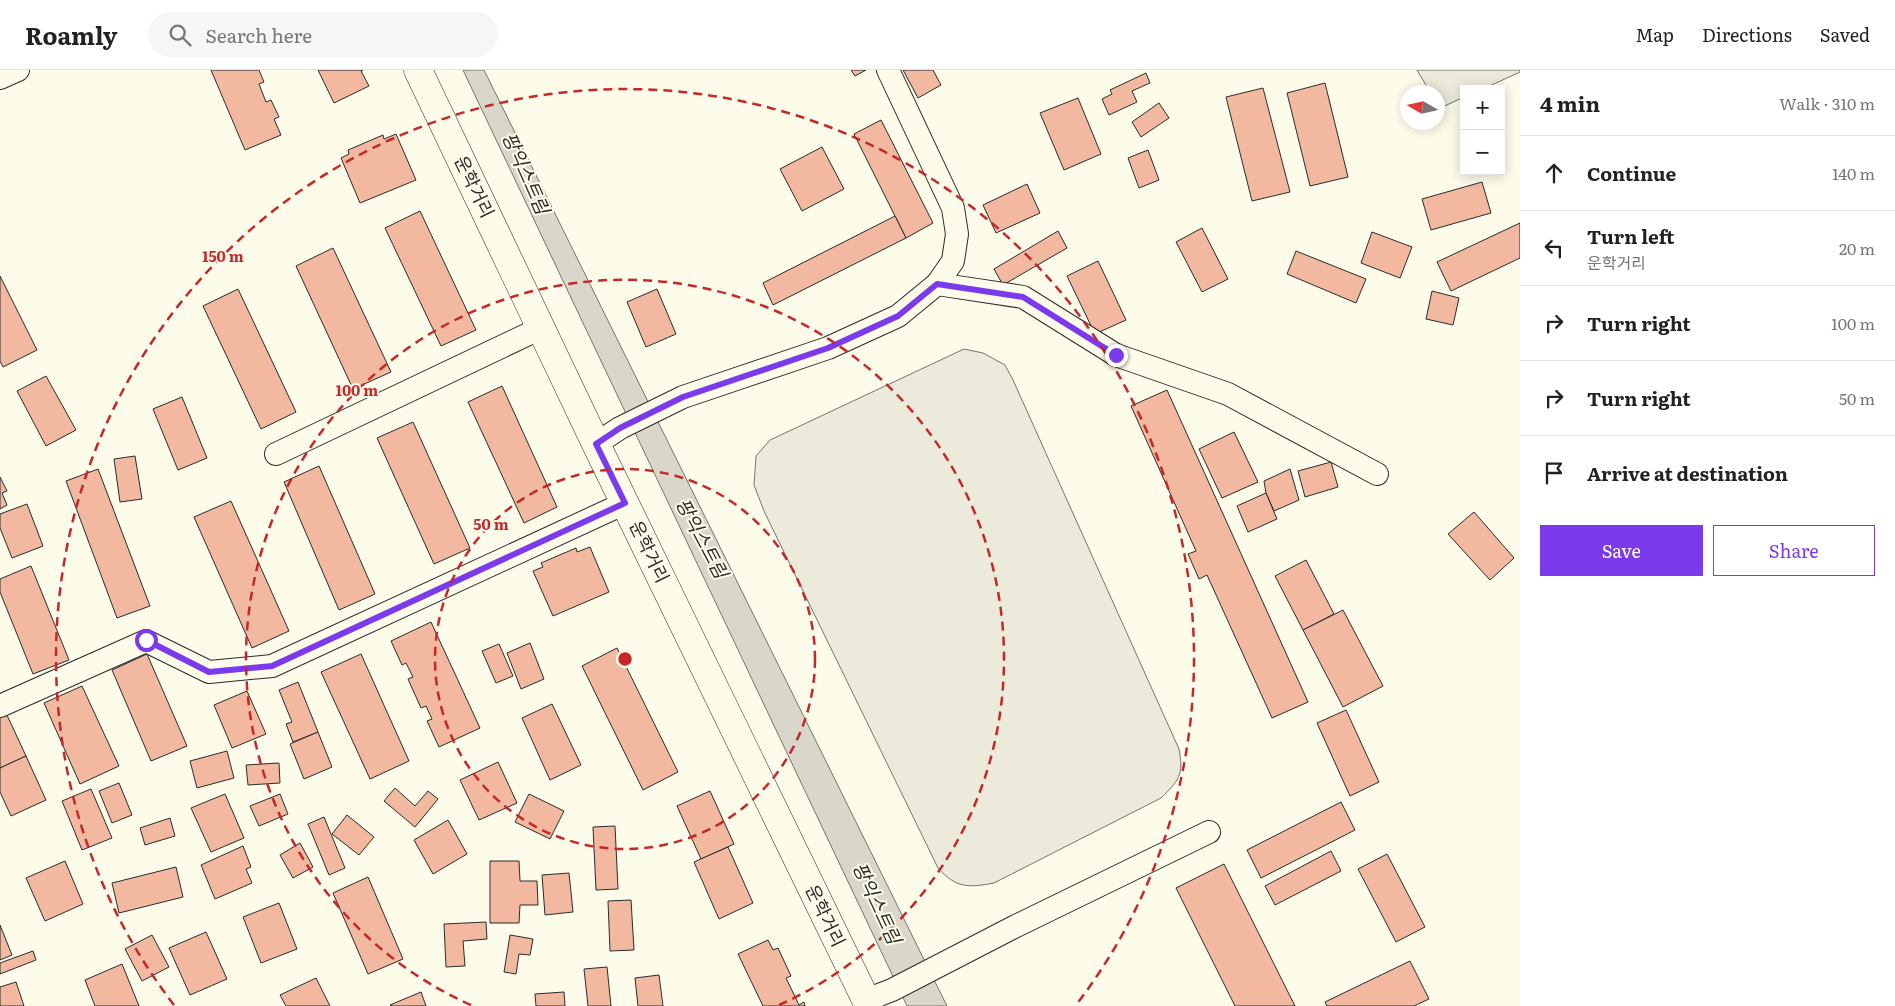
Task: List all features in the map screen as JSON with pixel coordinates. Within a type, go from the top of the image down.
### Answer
[{"type":"main road","name":"운학거리","points":[[418,70],[596,444],[868,1003]]},
{"type":"street","points":[[0,78],[18,70]]},
{"type":"street","points":[[596,444],[620,428],[683,397],[828,348],[898,316],[937,284],[953,261],[956,234],[953,208],[888,70]]},
{"type":"street","points":[[937,284],[1023,297],[1116,355],[1228,394],[1377,474]]},
{"type":"street","points":[[276,454],[541,328]]},
{"type":"street","points":[[0,706],[146,640],[209,672],[272,666],[625,503]]},
{"type":"street","points":[[868,1003],[1016,926],[1210,832]]},
{"type":"shaded area","points":[[1417,70],[1520,70],[1520,72],[1492,85],[1460,85],[1460,99],[1445,106],[1445,85],[1426,85]]},
{"type":"shaded area","points":[[964,349],[983,353],[1005,365],[1013,380],[1179,749],[1181,765],[1176,781],[1161,798],[994,883],[977,886],[957,883],[938,868],[764,511],[754,485],[756,456],[770,440]]},
{"type":"water","name":"팡익스트림","points":[[463,70],[484,70],[947,1006],[907,1006]]},
{"type":"building","points":[[211,70],[259,70],[264,82],[259,84],[266,102],[271,100],[279,117],[274,119],[281,135],[245,150]]},
{"type":"building","points":[[318,70],[363,70],[361,71],[369,86],[334,103]]},
{"type":"building","points":[[851,70],[866,70],[855,76]]},
{"type":"building","points":[[903,70],[933,70],[941,85],[918,98]]},
{"type":"building","points":[[1146,73],[1150,83],[1132,91],[1137,102],[1109,115],[1102,99],[1112,94],[1110,90]]},
{"type":"building","points":[[1325,83],[1348,177],[1310,186],[1287,93]]},
{"type":"building","points":[[1263,88],[1290,192],[1252,201],[1226,97]]},
{"type":"building","points":[[1078,98],[1101,154],[1064,170],[1040,113]]},
{"type":"building","points":[[1159,103],[1169,118],[1141,137],[1132,122]]},
{"type":"building","points":[[881,120],[933,223],[906,238],[854,134]]},
{"type":"building","points":[[396,134],[416,180],[360,203],[341,158],[349,154],[348,150],[383,135],[384,139]]},
{"type":"building","points":[[822,147],[844,189],[802,211],[780,169]]},
{"type":"building","points":[[1148,150],[1159,180],[1139,188],[1128,158]]},
{"type":"building","points":[[1482,182],[1491,213],[1431,230],[1422,199]]},
{"type":"building","points":[[1027,184],[1040,213],[996,233],[983,205]]},
{"type":"building","points":[[420,211],[476,330],[441,346],[385,228]]},
{"type":"building","points":[[895,216],[906,238],[773,305],[763,283]]},
{"type":"building","points":[[1520,223],[1520,258],[1451,291],[1437,262]]},
{"type":"building","points":[[1202,228],[1228,279],[1202,292],[1176,242]]},
{"type":"building","points":[[1058,231],[1067,248],[1003,285],[994,269]]},
{"type":"building","points":[[1372,232],[1412,247],[1400,278],[1361,263]]},
{"type":"building","points":[[333,248],[391,372],[353,389],[296,266]]},
{"type":"building","points":[[1296,251],[1366,279],[1356,303],[1287,274]]},
{"type":"building","points":[[1098,261],[1126,320],[1095,334],[1067,276]]},
{"type":"building","points":[[0,276],[37,350],[3,367],[0,361]]},
{"type":"building","points":[[238,289],[296,412],[261,429],[203,306]]},
{"type":"building","points":[[657,289],[676,334],[646,347],[627,302]]},
{"type":"building","points":[[1432,291],[1459,298],[1453,325],[1426,319]]},
{"type":"building","points":[[46,376],[76,430],[46,446],[17,391]]},
{"type":"building","points":[[502,386],[557,507],[524,523],[468,402]]},
{"type":"building","points":[[1167,390],[1308,702],[1272,718],[1207,575],[1199,579],[1188,554],[1196,551],[1131,406]]},
{"type":"building","points":[[182,397],[207,458],[178,470],[153,409]]},
{"type":"building","points":[[413,422],[470,548],[434,564],[377,438]]},
{"type":"building","points":[[1234,432],[1258,482],[1222,498],[1199,449]]},
{"type":"building","points":[[135,456],[142,499],[120,502],[114,459]]},
{"type":"building","points":[[1331,462],[1338,487],[1305,497],[1298,471]]},
{"type":"building","points":[[319,466],[375,594],[339,610],[284,482]]},
{"type":"building","points":[[98,469],[150,606],[117,618],[66,481]]},
{"type":"building","points":[[1290,469],[1299,500],[1274,511],[1266,493],[1264,481]]},
{"type":"building","points":[[0,477],[7,491],[2,493],[7,505],[0,509]]},
{"type":"building","points":[[1266,493],[1277,519],[1248,532],[1237,506]]},
{"type":"building","points":[[231,501],[289,631],[252,648],[194,517]]},
{"type":"building","points":[[27,504],[43,546],[12,558],[0,528],[0,514]]},
{"type":"building","points":[[1474,512],[1514,558],[1490,580],[1448,534]]},
{"type":"building","points":[[590,547],[609,592],[553,616],[533,571],[543,567],[541,563],[576,548],[577,552]]},
{"type":"building","points":[[1306,560],[1334,614],[1303,630],[1275,576]]},
{"type":"building","points":[[31,566],[69,660],[33,674],[0,592],[0,579]]},
{"type":"building","points":[[1343,610],[1383,686],[1343,707],[1303,630]]},
{"type":"building","points":[[431,622],[480,728],[439,747],[427,721],[432,719],[426,706],[421,708],[408,679],[413,677],[406,663],[402,665],[391,641]]},
{"type":"building","points":[[530,643],[544,679],[521,689],[507,653]]},
{"type":"building","points":[[499,644],[513,676],[496,683],[482,651]]},
{"type":"building","points":[[617,648],[678,772],[643,790],[582,666]]},
{"type":"building","points":[[147,654],[187,746],[151,761],[112,670]]},
{"type":"building","points":[[361,654],[409,761],[370,779],[321,672]]},
{"type":"building","points":[[298,682],[318,732],[293,742],[286,724],[292,722],[279,690]]},
{"type":"building","points":[[82,686],[119,766],[80,784],[44,703]]},
{"type":"building","points":[[247,691],[266,734],[232,748],[214,705]]},
{"type":"building","points":[[552,704],[581,765],[550,780],[522,718]]},
{"type":"building","points":[[1346,710],[1379,782],[1350,796],[1317,723]]},
{"type":"building","points":[[6,713],[26,756],[0,768],[0,716]]},
{"type":"building","points":[[318,732],[332,767],[304,779],[290,744]]},
{"type":"building","points":[[227,751],[234,778],[197,788],[190,761]]},
{"type":"building","points":[[26,756],[46,800],[11,816],[0,792],[0,768]]},
{"type":"building","points":[[498,762],[517,803],[479,820],[460,780]]},
{"type":"building","points":[[279,763],[280,783],[248,785],[246,765]]},
{"type":"building","points":[[119,783],[132,815],[112,823],[99,791]]},
{"type":"building","points":[[395,788],[415,806],[428,791],[438,799],[415,827],[384,801]]},
{"type":"building","points":[[91,789],[112,838],[82,850],[62,801]]},
{"type":"building","points":[[710,791],[734,844],[701,859],[677,806]]},
{"type":"building","points":[[225,794],[244,838],[211,852],[191,808]]},
{"type":"building","points":[[280,794],[288,814],[259,826],[250,806]]},
{"type":"building","points":[[529,794],[564,811],[550,839],[515,822]]},
{"type":"building","points":[[1341,802],[1355,830],[1261,878],[1247,850]]},
{"type":"building","points":[[347,815],[374,837],[359,855],[332,834]]},
{"type":"building","points":[[324,817],[345,868],[329,875],[308,824]]},
{"type":"building","points":[[170,818],[175,836],[145,845],[140,828]]},
{"type":"building","points":[[448,820],[467,854],[433,874],[414,840]]},
{"type":"building","points":[[615,826],[618,889],[596,890],[593,827]]},
{"type":"building","points":[[300,843],[313,867],[293,878],[280,855]]},
{"type":"building","points":[[243,846],[251,867],[246,869],[252,883],[215,899],[201,865]]},
{"type":"building","points":[[728,847],[753,903],[719,919],[694,862]]},
{"type":"building","points":[[1331,851],[1341,871],[1275,905],[1265,886]]},
{"type":"building","points":[[1387,854],[1425,927],[1396,942],[1358,869]]},
{"type":"building","points":[[65,861],[83,904],[45,921],[26,878]]},
{"type":"building","points":[[490,861],[519,861],[520,881],[537,881],[538,905],[520,905],[519,923],[490,923]]},
{"type":"building","points":[[1224,864],[1295,1006],[1235,1006],[1176,888]]},
{"type":"building","points":[[176,867],[183,897],[119,913],[112,883]]},
{"type":"building","points":[[569,873],[573,912],[545,915],[542,875]]},
{"type":"building","points":[[368,877],[403,959],[368,974],[333,893]]},
{"type":"building","points":[[631,900],[634,950],[610,951],[608,901]]},
{"type":"building","points":[[279,903],[297,949],[261,963],[243,917]]},
{"type":"building","points":[[486,922],[487,939],[463,941],[465,966],[446,967],[444,924]]},
{"type":"building","points":[[0,925],[12,955],[0,960]]},
{"type":"building","points":[[206,932],[227,979],[190,995],[169,948]]},
{"type":"building","points":[[152,935],[169,967],[142,981],[125,949]]},
{"type":"building","points":[[510,935],[533,939],[530,955],[519,954],[516,974],[504,972]]},
{"type":"building","points":[[768,940],[773,950],[778,948],[791,976],[786,978],[799,1005],[804,1002],[805,1006],[763,1006],[738,954]]},
{"type":"building","points":[[33,951],[36,960],[0,974],[0,963]]},
{"type":"building","points":[[1410,961],[1429,999],[1414,1006],[1327,1006],[1325,1002]]},
{"type":"building","points":[[122,964],[139,1006],[95,1006],[85,980]]},
{"type":"building","points":[[607,967],[611,1006],[588,1006],[584,969]]},
{"type":"building","points":[[659,975],[663,1006],[638,1006],[635,978]]},
{"type":"building","points":[[316,978],[330,1006],[286,1006],[280,995]]},
{"type":"building","points":[[16,982],[24,1006],[0,1006],[0,987]]},
{"type":"building","points":[[421,992],[426,1006],[390,1005]]},
{"type":"building","points":[[564,992],[565,1006],[536,1006],[535,994]]},
{"type":"route","points":[[146,640],[209,672],[272,666],[625,503],[596,444],[620,428],[683,397],[828,348],[898,316],[937,284],[1023,297],[1116,355]]}]
